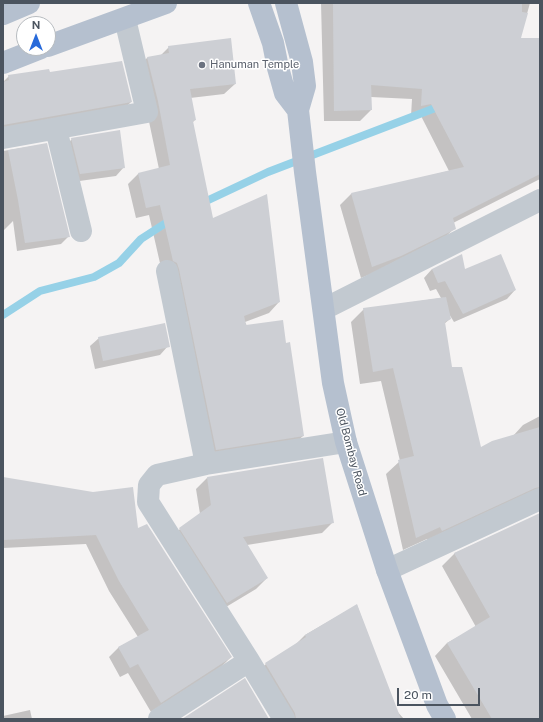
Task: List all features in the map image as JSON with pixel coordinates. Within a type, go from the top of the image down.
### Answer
[{"type":"main road","points":[[3,14],[29,3]]},
{"type":"main road","points":[[56,43],[166,3]]},
{"type":"main road","points":[[259,3],[273,43],[285,93],[298,110]]},
{"type":"main road","points":[[286,3],[302,62],[305,86],[298,110]]},
{"type":"main road","points":[[3,63],[21,56]]},
{"type":"main road","name":"Old Bombay Road","points":[[298,110],[333,383],[346,442],[387,570],[437,705],[445,719]]},
{"type":"street","points":[[3,138],[147,112],[126,18]]},
{"type":"street","points":[[56,129],[81,231]]},
{"type":"street","points":[[324,309],[540,200]]},
{"type":"street","points":[[167,271],[206,464]]},
{"type":"street","points":[[284,719],[148,502],[149,485],[157,475],[206,464],[346,442]]},
{"type":"street","points":[[387,570],[540,500]]},
{"type":"street","points":[[159,719],[249,661]]},
{"type":"building","points":[[333,3],[522,3],[522,12],[528,13],[521,38],[540,38],[540,174],[453,218],[456,229],[401,256],[372,267],[351,193],[464,167],[431,104],[421,106],[422,89],[371,85],[372,110],[334,111]]},
{"type":"building","points":[[231,38],[236,84],[190,89],[196,120],[193,121],[213,218],[267,194],[280,302],[244,316],[246,325],[283,320],[286,343],[290,342],[304,436],[216,450],[179,269],[177,263],[173,261],[160,205],[146,208],[138,173],[170,165],[158,101],[147,57],[169,53],[168,46]]},
{"type":"building","points":[[122,61],[132,102],[3,125],[3,82],[9,80],[8,75],[49,69],[50,72]]},
{"type":"building","points":[[120,130],[125,168],[80,174],[71,138]]},
{"type":"building","points":[[47,143],[70,237],[25,243],[8,150]]},
{"type":"building","points":[[462,254],[465,269],[501,254],[516,290],[463,314],[445,281],[438,283],[432,269]]},
{"type":"building","points":[[446,297],[451,319],[445,322],[452,367],[462,367],[481,447],[492,441],[540,427],[540,487],[442,531],[440,527],[416,538],[398,460],[414,456],[393,368],[373,372],[363,308]]},
{"type":"building","points":[[165,323],[170,347],[103,361],[98,337]]},
{"type":"building","points":[[323,458],[334,523],[243,537],[268,578],[227,603],[179,528],[211,505],[207,477]]},
{"type":"building","points":[[3,477],[93,492],[133,487],[138,528],[147,524],[232,657],[161,703],[138,664],[130,668],[118,647],[149,630],[119,581],[96,535],[3,540]]},
{"type":"building","points":[[540,513],[540,719],[492,719],[447,643],[490,617],[454,553]]},
{"type":"building","points":[[357,604],[401,719],[296,719],[295,713],[265,663],[306,637],[305,635]]},
{"type":"building","points":[[245,678],[269,719],[182,719]]},
{"type":"waterway","points":[[200,204],[268,172],[443,105]]},
{"type":"waterway","points":[[3,315],[40,291],[94,277],[119,263],[141,239],[172,219]]},
{"type":"place","name":"Hanuman Temple","points":[[202,65]]}]
